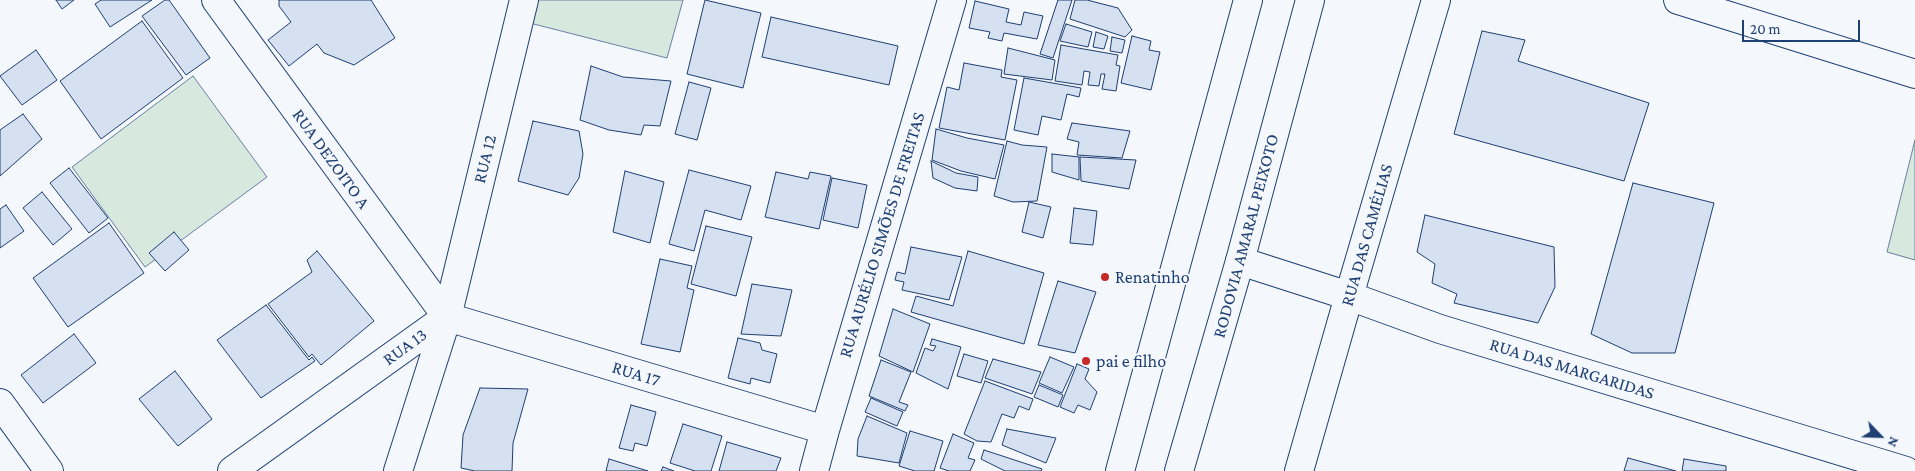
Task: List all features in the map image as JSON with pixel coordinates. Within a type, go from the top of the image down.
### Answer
[{"type":"main road","name":"RUA DEZOITO A","points":[[216,0],[447,317]]},
{"type":"main road","name":"RUA 12","points":[[447,317],[524,0]]},
{"type":"main road","name":"RUA AURÉLIO SIMÕES DE FREITAS","points":[[814,471],[952,0]]},
{"type":"main road","points":[[1120,471],[1248,0]]},
{"type":"main road","name":"RODOVIA AMARAL PEIXOTO","points":[[1179,471],[1240,261],[1310,0]]},
{"type":"main road","name":"RUA DAS CAMÉLIAS","points":[[1299,471],[1436,0]]},
{"type":"main road","points":[[1678,0],[1915,74]]},
{"type":"main road","name":"RUA DAS MARGARIDAS","points":[[1240,261],[1349,296],[1449,332],[1906,471]]},
{"type":"main road","name":"RUA 17","points":[[447,317],[825,430]]},
{"type":"main road","name":"RUA 13","points":[[232,471],[447,317]]},
{"type":"main road","name":"RUA 13","points":[[398,471],[447,317]]},
{"type":"main road","points":[[0,403],[49,471]]},
{"type":"shaded area","points":[[527,0],[683,0],[667,58],[522,21]]},
{"type":"shaded area","points":[[193,76],[267,177],[145,267],[72,167]]},
{"type":"shaded area","points":[[1915,140],[1915,260],[1887,252]]},
{"type":"building","points":[[56,0],[74,0],[62,9]]},
{"type":"building","points":[[101,0],[152,0],[110,27],[95,4]]},
{"type":"building","points":[[165,0],[169,0],[210,58],[186,75],[142,16]]},
{"type":"building","points":[[279,0],[371,0],[395,38],[354,65],[324,53],[317,44],[289,66],[268,40],[291,22],[279,6]]},
{"type":"building","points":[[705,0],[761,13],[743,88],[687,74]]},
{"type":"building","points":[[1058,0],[1072,0],[1053,58],[1040,54]]},
{"type":"building","points":[[1075,0],[1087,0],[1118,8],[1132,30],[1125,37],[1070,19]]},
{"type":"building","points":[[975,1],[1009,9],[1006,22],[1021,25],[1024,12],[1043,16],[1037,39],[1004,33],[1002,41],[988,38],[990,32],[969,28]]},
{"type":"building","points":[[771,17],[898,46],[889,85],[762,57]]},
{"type":"building","points":[[142,21],[183,78],[101,139],[60,81]]},
{"type":"building","points":[[1066,24],[1092,32],[1088,47],[1060,41]]},
{"type":"building","points":[[1482,31],[1525,40],[1518,61],[1649,103],[1624,181],[1454,134]]},
{"type":"building","points":[[1096,32],[1108,36],[1104,49],[1093,47]]},
{"type":"building","points":[[1132,36],[1151,41],[1149,50],[1160,52],[1151,90],[1121,83]]},
{"type":"building","points":[[1112,37],[1125,40],[1122,53],[1110,51]]},
{"type":"building","points":[[1061,45],[1118,55],[1116,65],[1120,66],[1116,91],[1102,89],[1105,74],[1101,74],[1099,86],[1088,85],[1090,72],[1084,71],[1082,85],[1055,81]]},
{"type":"building","points":[[1008,48],[1055,60],[1052,80],[1004,74]]},
{"type":"building","points":[[36,50],[57,80],[22,105],[0,76]]},
{"type":"building","points":[[964,63],[1002,70],[1001,77],[1017,80],[1005,140],[939,128],[947,87],[959,90]]},
{"type":"building","points":[[591,66],[623,77],[671,81],[660,126],[644,125],[641,135],[609,130],[580,120]]},
{"type":"building","points":[[1024,78],[1081,88],[1079,97],[1067,94],[1061,120],[1042,116],[1038,135],[1014,130]]},
{"type":"building","points":[[689,82],[711,88],[697,140],[675,134]]},
{"type":"building","points":[[23,114],[42,139],[0,176],[0,130]]},
{"type":"building","points":[[533,121],[579,131],[583,154],[579,178],[568,195],[518,181]]},
{"type":"building","points":[[1072,123],[1130,131],[1122,158],[1077,155],[1079,142],[1067,139]]},
{"type":"building","points":[[936,129],[967,138],[1004,145],[995,179],[961,171],[932,160]]},
{"type":"building","points":[[1007,141],[1022,145],[1047,147],[1037,201],[1013,202],[994,196]]},
{"type":"building","points":[[1052,154],[1079,157],[1079,180],[1052,172]]},
{"type":"building","points":[[1080,157],[1136,160],[1129,189],[1081,181]]},
{"type":"building","points":[[931,161],[956,173],[978,177],[977,191],[955,188],[933,178]]},
{"type":"building","points":[[69,168],[108,218],[89,233],[50,183]]},
{"type":"building","points":[[689,170],[751,186],[741,220],[705,210],[694,251],[669,244]]},
{"type":"building","points":[[625,171],[664,182],[650,243],[613,232]]},
{"type":"building","points":[[776,172],[808,179],[810,172],[831,176],[819,229],[765,217]]},
{"type":"building","points":[[832,178],[867,185],[858,228],[823,220]]},
{"type":"building","points":[[1633,183],[1714,203],[1675,353],[1632,353],[1591,334]]},
{"type":"building","points":[[42,192],[72,229],[53,245],[23,208]]},
{"type":"building","points":[[1029,202],[1051,207],[1043,238],[1022,232]]},
{"type":"building","points":[[6,205],[24,231],[0,248],[0,209]]},
{"type":"building","points":[[1074,208],[1097,211],[1093,245],[1070,243]]},
{"type":"building","points":[[1425,215],[1554,247],[1555,287],[1538,323],[1454,303],[1457,294],[1432,283],[1435,264],[1417,252]]},
{"type":"building","points":[[109,223],[144,273],[68,327],[33,278]]},
{"type":"building","points":[[706,226],[752,237],[736,296],[691,284]]},
{"type":"building","points":[[174,232],[189,250],[165,271],[149,253]]},
{"type":"building","points":[[911,247],[962,257],[949,300],[902,290],[904,282],[895,280],[897,272],[905,274]]},
{"type":"building","points":[[317,251],[374,321],[321,365],[312,354],[309,357],[268,304],[312,272],[307,260]]},
{"type":"building","points":[[968,251],[1044,273],[1024,344],[911,312],[916,296],[953,306]]},
{"type":"building","points":[[660,259],[692,266],[687,288],[694,290],[680,352],[641,344]]},
{"type":"building","points":[[1058,281],[1096,292],[1075,353],[1038,345]]},
{"type":"building","points":[[752,284],[792,290],[781,336],[741,334]]},
{"type":"building","points":[[266,305],[309,360],[312,357],[315,361],[261,398],[217,340]]},
{"type":"building","points":[[893,309],[930,324],[913,372],[879,356]]},
{"type":"building","points":[[74,334],[96,363],[43,403],[21,375]]},
{"type":"building","points":[[738,338],[760,343],[762,350],[777,354],[770,383],[751,378],[750,384],[728,378]]},
{"type":"building","points":[[932,339],[961,347],[948,389],[916,373],[925,348],[933,351],[936,346],[930,345]]},
{"type":"building","points":[[964,354],[988,361],[981,383],[957,376]]},
{"type":"building","points":[[1050,357],[1074,367],[1062,393],[1039,383]]},
{"type":"building","points":[[993,359],[1041,372],[1032,394],[985,378]]},
{"type":"building","points":[[881,360],[911,372],[899,402],[908,405],[905,411],[869,396]]},
{"type":"building","points":[[1077,364],[1089,369],[1085,379],[1097,392],[1090,410],[1078,405],[1074,413],[1060,407]]},
{"type":"building","points":[[175,371],[212,419],[178,446],[139,399]]},
{"type":"building","points":[[985,381],[1033,399],[1029,410],[1019,406],[1014,418],[1002,414],[991,442],[977,441],[964,434]]},
{"type":"building","points":[[1039,385],[1063,395],[1058,407],[1034,397]]},
{"type":"building","points":[[480,388],[528,389],[513,443],[512,471],[475,471],[461,468],[463,435]]},
{"type":"building","points":[[871,398],[903,412],[897,426],[865,412]]},
{"type":"building","points":[[631,405],[656,412],[647,446],[635,443],[633,451],[619,448]]},
{"type":"building","points":[[867,416],[907,433],[899,463],[857,456],[858,439]]},
{"type":"building","points":[[683,424],[722,436],[711,471],[695,471],[670,463]]},
{"type":"building","points":[[1007,429],[1056,438],[1046,463],[1002,445]]},
{"type":"building","points":[[910,431],[943,441],[934,471],[915,471],[899,466]]},
{"type":"building","points":[[953,434],[974,443],[968,458],[975,460],[970,471],[949,471],[940,468]]},
{"type":"building","points":[[727,442],[781,458],[776,471],[719,471]]},
{"type":"building","points":[[984,450],[1042,469],[1041,471],[1005,471],[981,459]]},
{"type":"building","points":[[1628,458],[1676,471],[1624,471]]},
{"type":"building","points":[[609,459],[648,471],[606,471]]},
{"type":"building","points":[[1684,459],[1726,466],[1726,471],[1682,471]]},
{"type":"building","points":[[663,467],[674,471],[661,471]]},
{"type":"place","name":"Renatinho","points":[[1105,277]]},
{"type":"place","name":"pai e filho","points":[[1086,361]]}]
